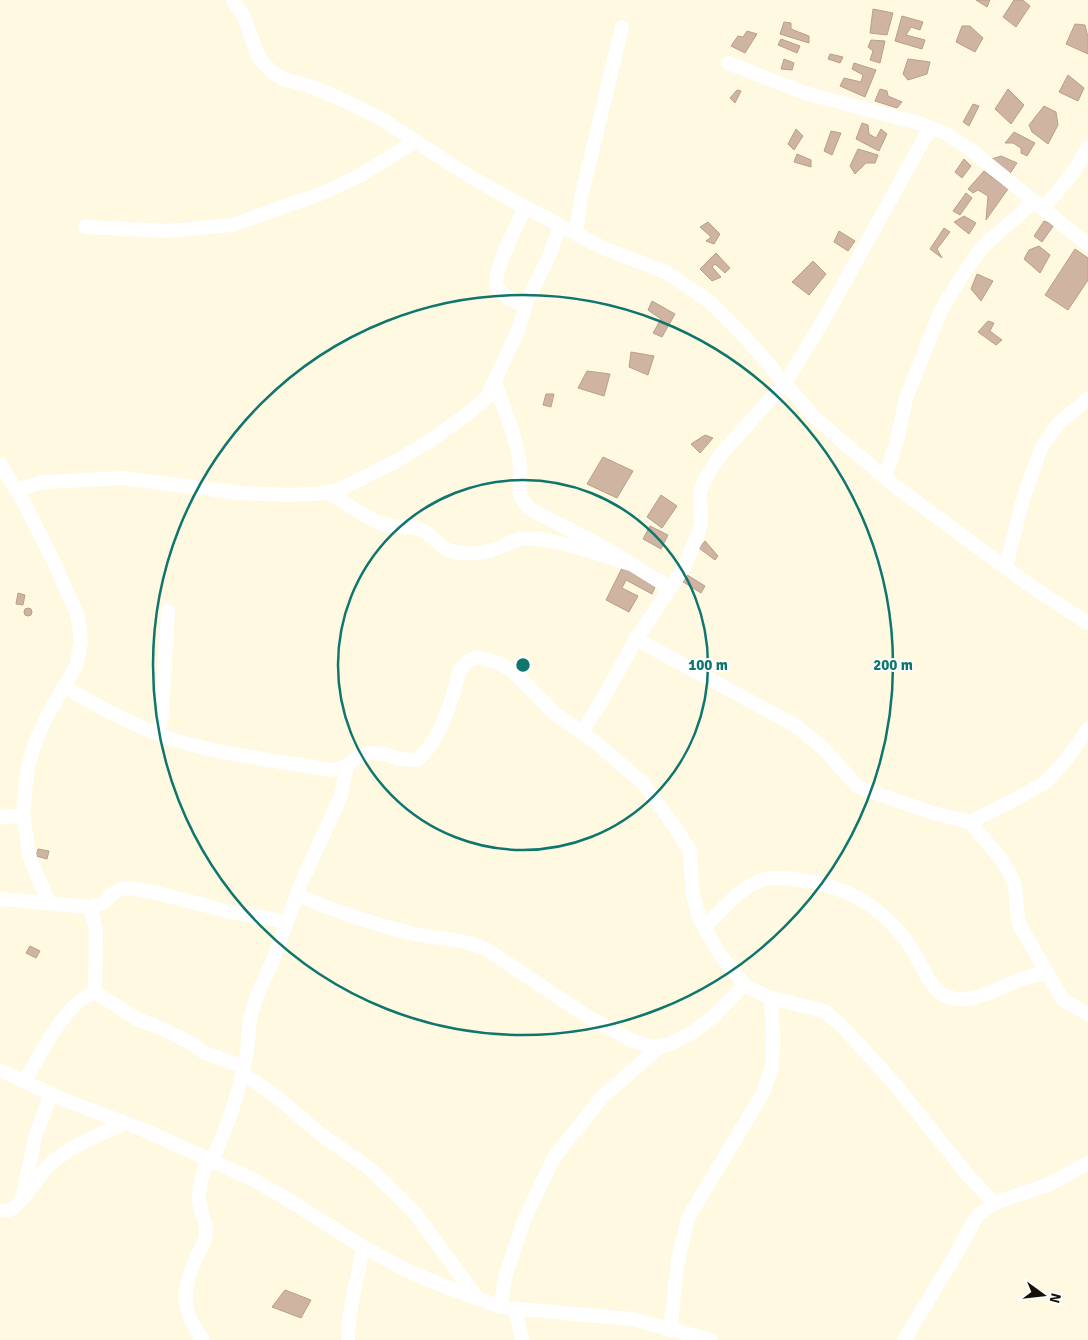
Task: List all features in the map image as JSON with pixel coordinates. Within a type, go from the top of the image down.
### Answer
[{"type":"street","points":[[233,0],[244,17],[259,58],[270,71],[283,79],[307,85],[380,118],[466,174],[525,207],[604,248],[666,272],[710,302],[745,337],[815,418],[885,477],[1035,589],[1088,623]]},
{"type":"street","points":[[576,234],[581,198],[622,27]]},
{"type":"street","points":[[728,64],[805,92],[945,133],[972,151],[1088,245]]},
{"type":"street","points":[[581,733],[600,704],[636,639],[684,567],[701,522],[700,492],[705,479],[721,454],[785,383],[823,321],[930,128]]},
{"type":"street","points":[[85,227],[168,231],[232,225],[320,194],[359,176],[416,141]]},
{"type":"street","points":[[885,477],[897,441],[906,398],[941,310],[983,246],[1062,187],[1088,147]]},
{"type":"street","points":[[525,207],[503,255],[496,280],[497,287],[502,293],[525,307]]},
{"type":"street","points":[[16,490],[44,482],[122,478],[240,493],[287,495],[341,490],[431,440],[480,405],[487,397],[518,331],[525,307],[550,254],[560,226]]},
{"type":"street","points":[[495,382],[514,439],[520,468],[519,492],[522,502],[530,509],[591,540],[670,588]]},
{"type":"street","points":[[1006,567],[1023,499],[1041,448],[1059,423],[1088,399]]},
{"type":"street","points":[[0,464],[53,560],[78,616],[81,642],[76,666],[46,718],[34,745],[27,771],[24,820],[30,858],[48,903]]},
{"type":"street","points":[[328,492],[380,523],[394,527],[418,528],[426,532],[443,548],[454,552],[466,554],[490,551],[522,539],[540,540],[631,564]]},
{"type":"street","points":[[159,734],[168,611]]},
{"type":"street","points":[[636,639],[796,726],[822,747],[858,787],[933,813],[970,822],[1007,868],[1014,883],[1016,915],[1020,926],[1063,1000],[1088,1014]]},
{"type":"street","points":[[65,687],[108,713],[159,734],[205,748],[330,770],[344,767],[358,757],[368,753],[417,760],[427,752],[436,738],[464,663],[476,657],[499,663],[514,672],[554,713],[643,784],[690,851],[693,896],[700,920],[721,956],[745,984],[771,998],[824,1011],[842,1026],[893,1082],[965,1172],[994,1204]]},
{"type":"street","points":[[970,822],[1046,782],[1065,761],[1088,729]]},
{"type":"street","points":[[203,1340],[190,1323],[184,1299],[192,1268],[206,1235],[206,1225],[199,1200],[200,1183],[231,1114],[244,1070],[250,1019],[257,995],[272,963],[297,895],[341,796],[347,765]]},
{"type":"street","points":[[0,817],[12,816],[24,820]]},
{"type":"street","points":[[704,927],[735,897],[760,881],[782,877],[818,882],[847,891],[880,911],[907,940],[936,990],[948,997],[962,999],[976,997],[1046,972]]},
{"type":"street","points":[[0,899],[90,907],[103,903],[120,889],[130,888],[227,911],[287,922]]},
{"type":"street","points":[[297,895],[338,912],[377,924],[415,934],[473,943],[486,949],[586,1016],[633,1041],[653,1047],[670,1044],[693,1032],[714,1016],[745,984]]},
{"type":"street","points":[[90,907],[96,929],[95,994]]},
{"type":"street","points":[[24,1081],[67,1013],[88,995],[98,994],[137,1019],[165,1030],[193,1044],[205,1053],[244,1070],[318,1133],[369,1168],[415,1213],[478,1299]]},
{"type":"street","points":[[670,1330],[678,1261],[688,1218],[763,1093],[772,1066],[771,998]]},
{"type":"street","points":[[500,1307],[506,1274],[525,1218],[554,1157],[603,1096],[662,1045]]},
{"type":"street","points":[[0,1070],[51,1094],[144,1130],[250,1178],[287,1199],[363,1248],[410,1272],[478,1299],[500,1307],[632,1319],[711,1340]]},
{"type":"street","points":[[22,1198],[36,1134],[51,1094]]},
{"type":"street","points":[[0,1211],[11,1209],[55,1158],[74,1146],[95,1138],[124,1123]]},
{"type":"street","points":[[904,1340],[977,1216],[994,1204],[1048,1185],[1087,1164]]},
{"type":"street","points":[[348,1340],[352,1302],[363,1248]]},
{"type":"street","points":[[515,1308],[522,1340]]},
{"type":"building","points":[[976,0],[990,0],[987,7]]},
{"type":"building","points":[[1014,0],[1023,0],[1030,6],[1016,27],[1003,17]]},
{"type":"building","points":[[873,9],[893,13],[887,35],[870,33]]},
{"type":"building","points":[[902,16],[923,22],[920,30],[911,27],[906,35],[925,40],[922,49],[895,41]]},
{"type":"building","points":[[784,22],[791,23],[791,29],[809,36],[809,43],[780,34]]},
{"type":"building","points":[[1075,24],[1085,25],[1088,37],[1088,54],[1066,44]]},
{"type":"building","points":[[962,26],[970,26],[983,38],[975,52],[956,42]]},
{"type":"building","points":[[747,31],[757,34],[745,53],[731,46],[738,36],[743,37]]},
{"type":"building","points":[[781,39],[800,46],[797,53],[778,45]]},
{"type":"building","points":[[871,40],[885,41],[880,63],[870,60],[873,51],[868,47]]},
{"type":"building","points":[[830,54],[843,57],[840,63],[828,59]]},
{"type":"building","points":[[784,59],[794,63],[792,70],[781,69]]},
{"type":"building","points":[[908,59],[930,62],[927,74],[908,80],[903,74]]},
{"type":"building","points":[[854,63],[876,70],[865,97],[840,86],[844,78],[861,82],[863,75],[852,69]]},
{"type":"building","points":[[1068,75],[1084,88],[1078,101],[1059,92]]},
{"type":"building","points":[[880,89],[887,91],[888,96],[902,102],[897,108],[875,101]]},
{"type":"building","points":[[1008,89],[1024,105],[1011,124],[995,109]]},
{"type":"building","points":[[737,90],[741,91],[735,103],[730,98]]},
{"type":"building","points":[[973,104],[979,106],[969,126],[963,122]]},
{"type":"building","points":[[1044,106],[1056,112],[1058,125],[1048,144],[1032,132],[1029,125]]},
{"type":"building","points":[[862,123],[868,125],[869,134],[876,138],[881,129],[887,134],[879,151],[856,139]]},
{"type":"building","points":[[796,129],[803,136],[794,150],[788,144]]},
{"type":"building","points":[[831,131],[841,133],[832,155],[824,151]]},
{"type":"building","points":[[1014,132],[1035,143],[1027,156],[1021,153],[1021,148],[1013,143],[1005,143]]},
{"type":"building","points":[[858,149],[878,155],[875,163],[866,163],[855,174],[850,166]]},
{"type":"building","points":[[797,154],[811,160],[811,167],[794,162]]},
{"type":"building","points":[[1001,156],[1017,163],[1009,175],[992,159]]},
{"type":"building","points":[[964,159],[971,166],[962,178],[955,172]]},
{"type":"building","points":[[984,171],[1008,189],[986,220],[988,196],[978,190],[973,193],[968,189]]},
{"type":"building","points":[[966,193],[972,198],[960,215],[953,211]]},
{"type":"building","points":[[964,216],[976,223],[969,234],[954,222]]},
{"type":"building","points":[[1044,221],[1054,225],[1042,242],[1034,236]]},
{"type":"building","points":[[708,222],[720,234],[714,244],[706,241],[711,237],[700,227]]},
{"type":"building","points":[[944,228],[950,232],[937,249],[942,258],[930,249]]},
{"type":"building","points":[[839,231],[855,241],[848,251],[834,242]]},
{"type":"building","points":[[1039,246],[1050,255],[1040,273],[1024,259],[1029,250]]},
{"type":"building","points":[[1075,249],[1088,258],[1088,280],[1068,310],[1045,295]]},
{"type":"building","points":[[716,253],[730,268],[725,273],[715,264],[712,267],[721,277],[712,281],[700,269]]},
{"type":"building","points":[[813,261],[826,274],[809,295],[792,282]]},
{"type":"building","points":[[977,274],[993,281],[981,301],[971,289]]},
{"type":"building","points":[[652,301],[675,314],[662,337],[653,333],[661,319],[648,310]]},
{"type":"building","points":[[988,321],[994,323],[990,331],[1002,340],[996,345],[978,332]]},
{"type":"building","points":[[631,352],[654,356],[648,375],[629,367]]},
{"type":"building","points":[[587,371],[610,374],[604,396],[578,388]]},
{"type":"building","points":[[546,394],[554,394],[551,407],[543,405]]},
{"type":"building","points":[[705,435],[713,438],[700,453],[691,444]]},
{"type":"building","points":[[603,457],[633,471],[617,498],[587,484]]},
{"type":"building","points":[[661,495],[677,506],[662,528],[647,517]]},
{"type":"building","points":[[650,526],[668,535],[661,549],[643,539]]},
{"type":"building","points":[[705,541],[718,556],[715,560],[699,548]]},
{"type":"building","points":[[623,566],[657,583],[652,594],[626,580],[622,588],[638,596],[629,612],[606,600]]},
{"type":"building","points":[[684,573],[705,586],[701,593],[680,580]]},
{"type":"building","points":[[18,593],[25,595],[23,605],[16,604]]},
{"type":"building","points":[[28,608],[32,612],[28,616],[24,612]]},
{"type":"building","points":[[38,849],[49,851],[47,859],[36,856]]},
{"type":"building","points":[[30,946],[40,951],[36,958],[26,953]]},
{"type":"building","points":[[285,1290],[311,1300],[301,1318],[272,1307]]}]
